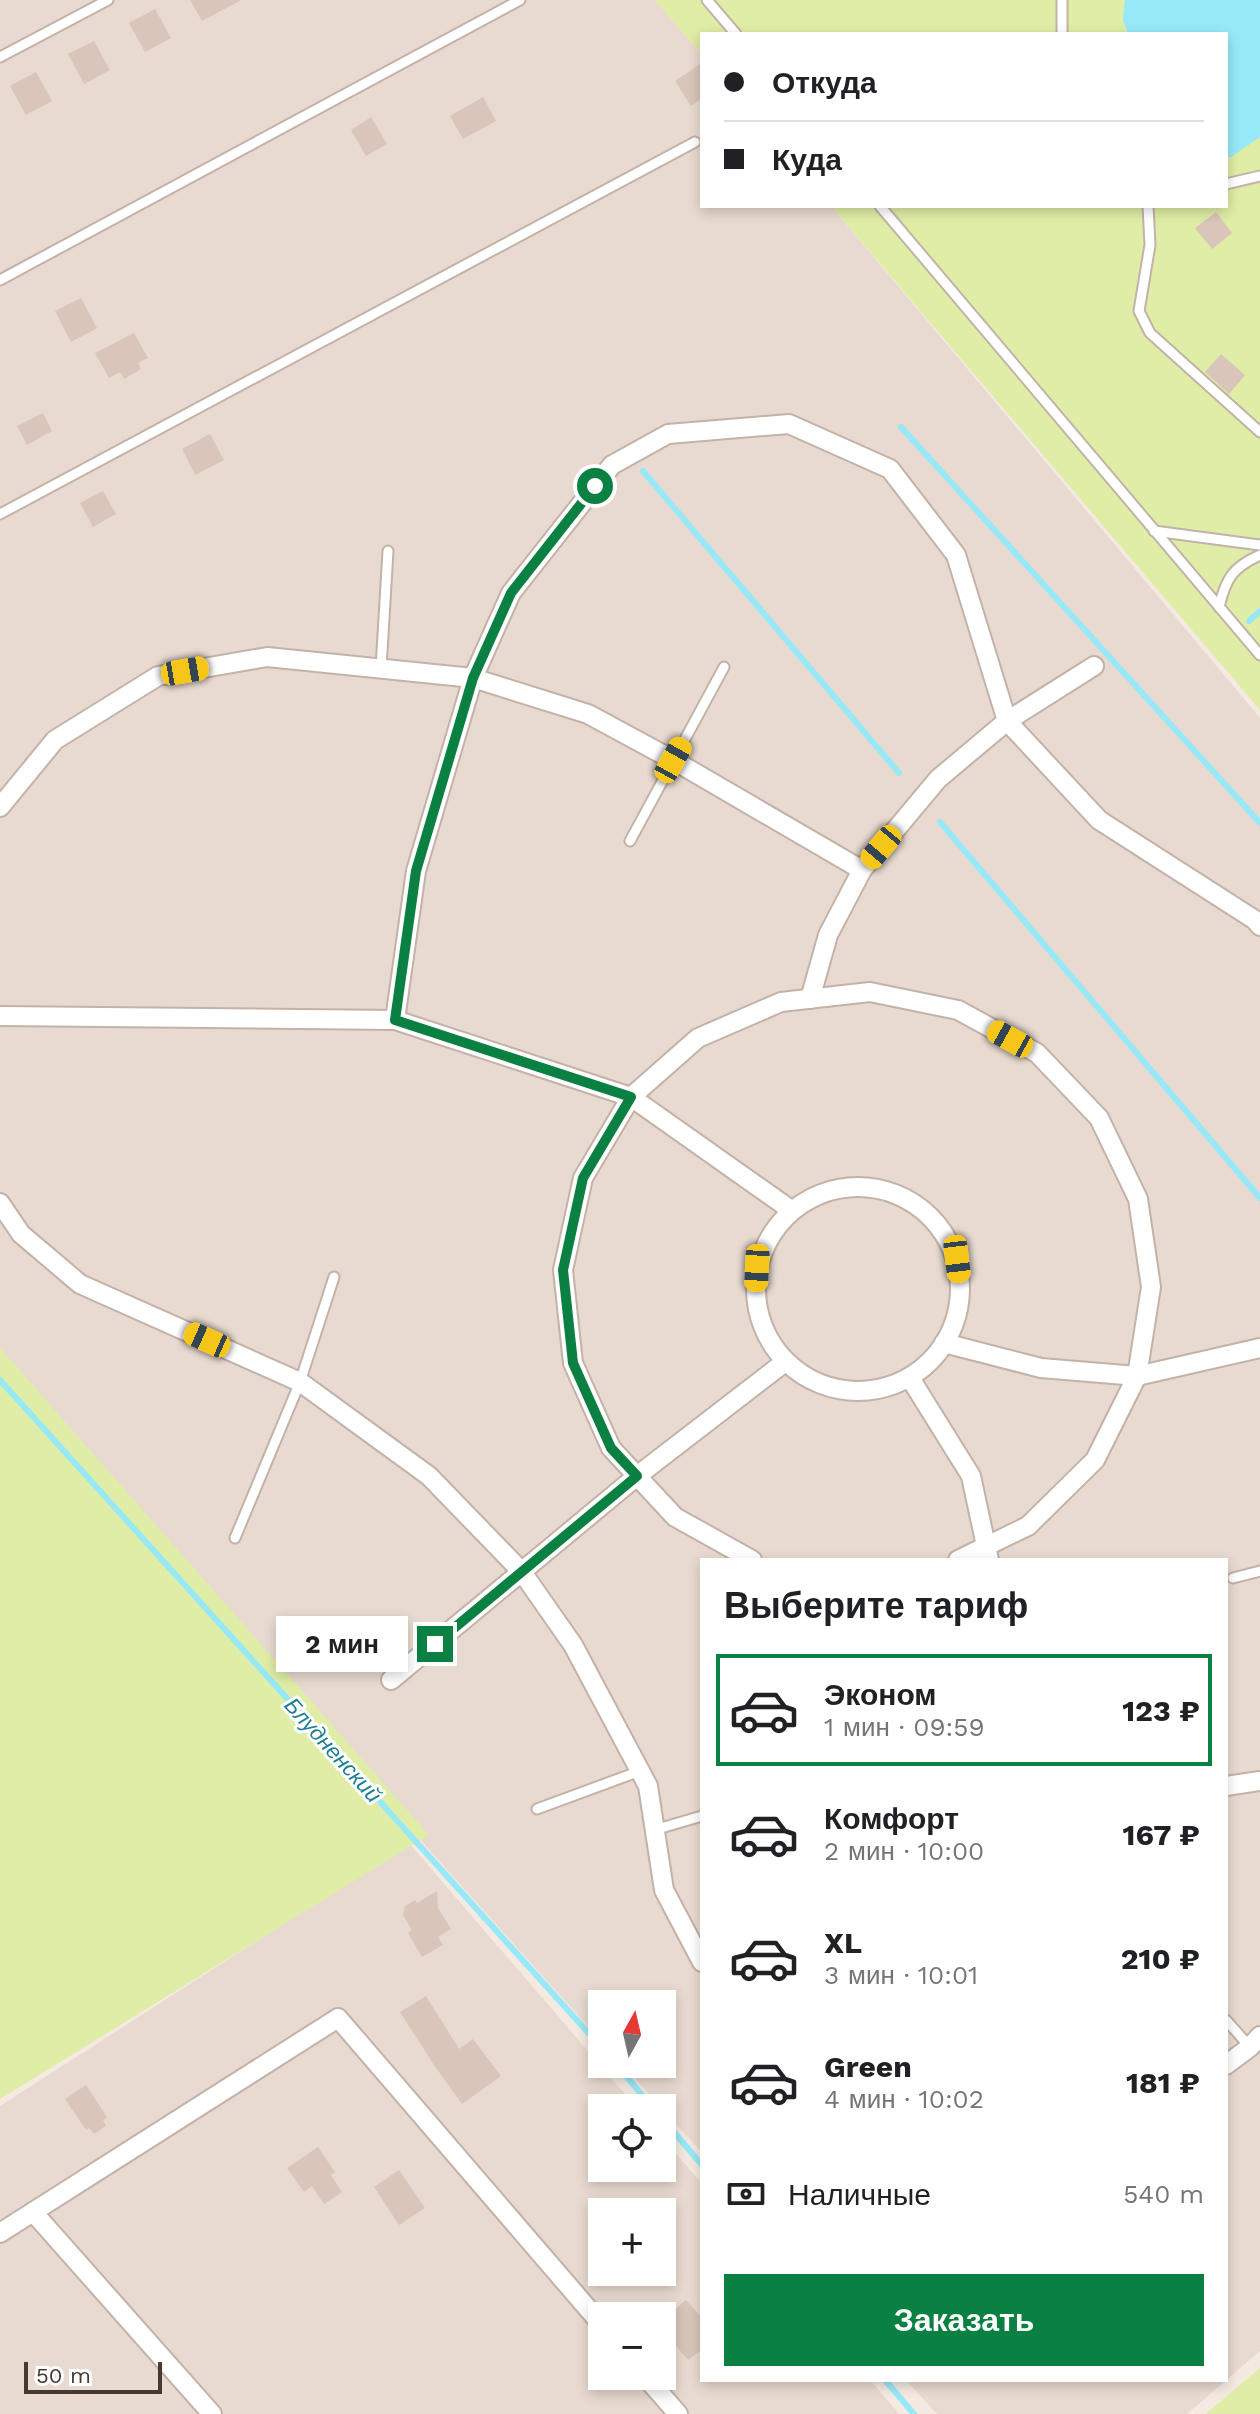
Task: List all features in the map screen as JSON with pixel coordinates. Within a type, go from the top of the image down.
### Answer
[{"type":"street","points":[[395,1020],[416,871],[473,678],[511,593],[612,465],[668,434],[789,424],[890,469],[956,555],[1007,721],[1099,820],[1260,926]]},
{"type":"street","points":[[0,807],[55,740],[158,676],[267,657],[473,678],[588,714],[862,870]]},
{"type":"street","points":[[810,999],[828,935],[862,870],[938,779],[1007,721],[1094,666]]},
{"type":"street","points":[[748,1558],[675,1517],[611,1448],[573,1363],[563,1270],[583,1178],[631,1097],[698,1038],[781,1002],[870,992],[958,1010],[1037,1053],[1099,1118],[1138,1199],[1151,1287],[1137,1376],[1095,1460],[1028,1526],[988,1553],[967,1558]]},
{"type":"street","points":[[0,1016],[395,1020],[631,1097],[791,1210]]},
{"type":"street","points":[[853,1185],[887,1190],[918,1205],[942,1229],[957,1259],[961,1293],[954,1326],[944,1343],[937,1356],[910,1378],[879,1390],[845,1391],[812,1381],[785,1362],[765,1334],[755,1301],[757,1268],[769,1236],[791,1210],[820,1192],[853,1185]]},
{"type":"street","points":[[0,1203],[21,1234],[80,1284],[300,1382],[429,1476],[522,1572],[573,1645],[648,1786],[664,1890],[700,1958]]},
{"type":"street","points":[[944,1343],[1041,1368],[1137,1376],[1258,1354]]},
{"type":"street","points":[[391,1680],[637,1476],[785,1362]]},
{"type":"street","points":[[910,1378],[971,1476],[988,1553]]},
{"type":"street","points":[[1228,1786],[1260,1781]]},
{"type":"street","points":[[0,2233],[338,2018],[588,2309]]},
{"type":"street","points":[[1228,2063],[1255,2042]]},
{"type":"street","points":[[33,2212],[212,2414]]},
{"type":"street","points":[[657,2390],[678,2414]]},
{"type":"lane","points":[[0,57],[108,0]]},
{"type":"lane","points":[[0,280],[520,0]]},
{"type":"lane","points":[[707,0],[734,32]]},
{"type":"lane","points":[[1062,0],[1062,32]]},
{"type":"lane","points":[[0,514],[695,142]]},
{"type":"lane","points":[[1228,184],[1260,176]]},
{"type":"lane","points":[[882,208],[1260,655]]},
{"type":"lane","points":[[1148,208],[1150,245],[1139,311],[1150,333],[1260,432]]},
{"type":"lane","points":[[1154,531],[1260,545]]},
{"type":"lane","points":[[381,668],[388,551]]},
{"type":"lane","points":[[1219,607],[1223,590],[1237,565],[1260,555]]},
{"type":"lane","points":[[630,841],[724,667]]},
{"type":"lane","points":[[235,1538],[300,1382],[334,1277]]},
{"type":"lane","points":[[1233,1578],[1260,1571]]},
{"type":"lane","points":[[537,1809],[640,1771]]},
{"type":"lane","points":[[654,1830],[700,1817]]},
{"type":"lane","points":[[1228,2022],[1255,2042]]},
{"type":"shaded area","points":[[0,0],[655,0],[700,53],[700,208],[833,208],[1260,718],[1260,2351],[1228,2379],[1228,1558],[700,1558],[700,2151],[676,2124],[676,2094],[649,2094],[635,2078],[676,2078],[676,1990],[588,1990],[588,2026],[0,1373]]},
{"type":"shaded area","points":[[409,1843],[588,2051],[588,2078],[611,2078],[625,2094],[588,2094],[588,2182],[676,2182],[676,2153],[700,2182],[700,2382],[872,2382],[899,2414],[0,2414],[0,2106]]},
{"type":"shaded area","points":[[908,2382],[1224,2382],[1187,2414],[937,2414]]},
{"type":"green space","points":[[655,0],[1260,0],[1260,710],[833,208],[1228,208],[1228,32],[700,32],[700,53]]},
{"type":"green space","points":[[0,1348],[429,1835],[0,2099]]},
{"type":"green space","points":[[1260,2368],[1260,2414],[1206,2414]]},
{"type":"water","points":[[1125,0],[1260,0],[1260,137],[1228,157],[1228,32],[1127,32],[1123,20]]},
{"type":"building","points":[[190,0],[241,0],[202,21]]},
{"type":"building","points":[[155,9],[171,38],[145,52],[129,23]]},
{"type":"building","points":[[94,41],[110,70],[84,84],[68,54]]},
{"type":"building","points":[[700,64],[700,99],[691,106],[675,81]]},
{"type":"building","points":[[36,72],[52,101],[26,115],[10,86]]},
{"type":"building","points":[[483,97],[496,121],[463,139],[450,116]]},
{"type":"building","points":[[371,117],[387,144],[366,156],[351,130]]},
{"type":"building","points":[[1216,212],[1232,233],[1212,249],[1195,228]]},
{"type":"building","points":[[81,298],[97,328],[71,342],[55,311]]},
{"type":"building","points":[[134,333],[148,358],[138,363],[141,369],[124,379],[120,372],[109,378],[95,353]]},
{"type":"building","points":[[1221,354],[1245,375],[1229,394],[1205,372]]},
{"type":"building","points":[[43,413],[52,431],[27,445],[17,426]]},
{"type":"building","points":[[210,434],[224,460],[195,475],[182,449]]},
{"type":"building","points":[[103,491],[116,514],[93,527],[80,503]]},
{"type":"building","points":[[437,1891],[438,1908],[451,1929],[438,1937],[443,1945],[422,1957],[408,1933],[412,1930],[403,1915],[405,1906]]},
{"type":"building","points":[[426,1996],[459,2049],[473,2039],[501,2076],[462,2104],[400,2012]]},
{"type":"building","points":[[86,2085],[107,2117],[103,2120],[106,2126],[94,2134],[89,2128],[86,2130],[65,2099]]},
{"type":"building","points":[[318,2147],[335,2172],[331,2175],[342,2192],[324,2204],[312,2186],[304,2192],[287,2168]]},
{"type":"building","points":[[399,2170],[425,2208],[399,2225],[374,2187]]},
{"type":"building","points":[[686,2300],[700,2316],[700,2351],[688,2360],[676,2346],[676,2308]]},
{"type":"waterway","points":[[901,427],[1260,823]]},
{"type":"waterway","points":[[643,471],[899,773]]},
{"type":"waterway","points":[[1249,621],[1260,611]]},
{"type":"waterway","points":[[940,822],[1260,1198]]},
{"type":"waterway","name":"Блудненский","points":[[0,1380],[588,2032]]},
{"type":"waterway","name":"Блудненский","points":[[628,2078],[641,2094]]},
{"type":"waterway","name":"Блудненский","points":[[676,2134],[700,2163]]},
{"type":"waterway","name":"Блудненский","points":[[887,2382],[914,2414]]},
{"type":"route","points":[[435,1644],[637,1476],[611,1448],[573,1363],[563,1270],[583,1178],[631,1097],[395,1020],[416,871],[473,678],[511,593],[595,486]]}]
